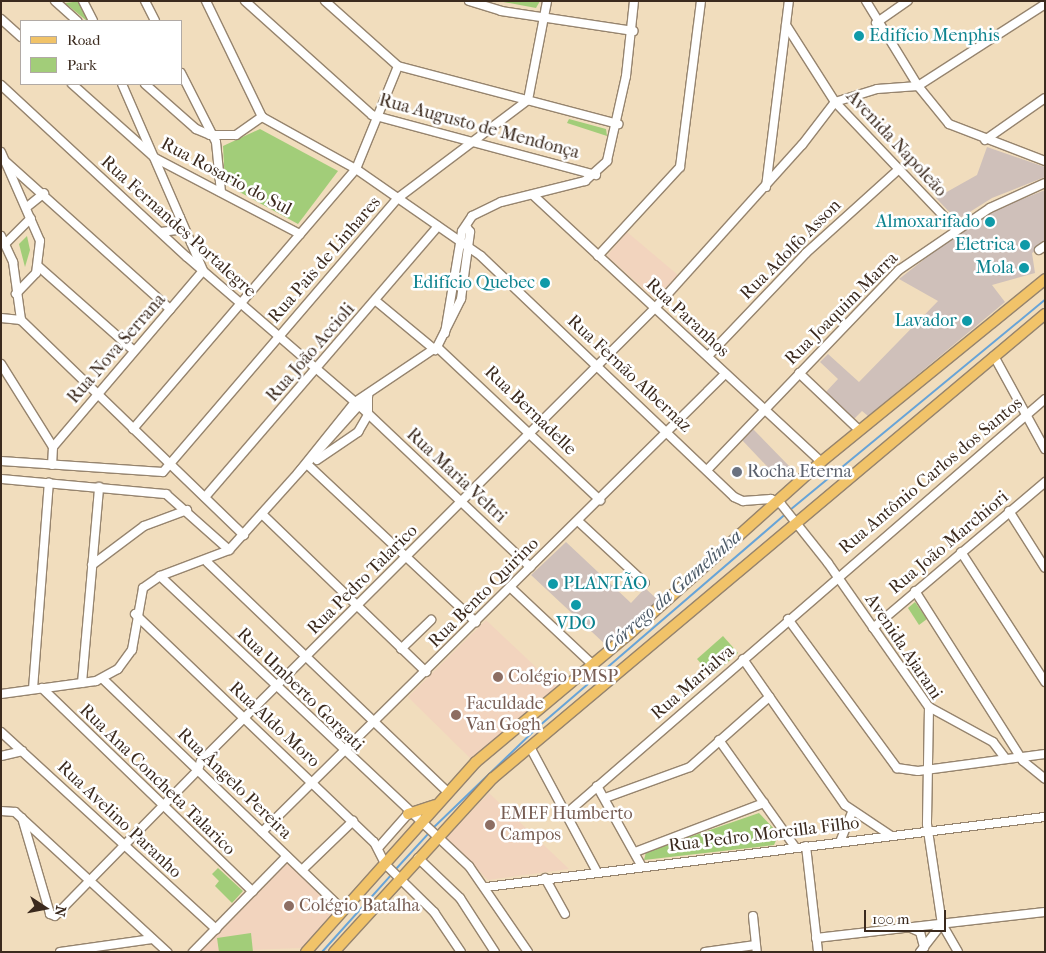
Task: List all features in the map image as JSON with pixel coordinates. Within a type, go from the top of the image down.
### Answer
[{"type":"main road","points":[[306,952],[422,825],[448,792],[476,762],[593,665],[821,462],[1045,278]]},
{"type":"main road","points":[[334,952],[398,877],[418,858],[435,835],[530,747],[790,516],[1045,314]]},
{"type":"main road","points":[[408,814],[438,804]]},
{"type":"street","points":[[55,1],[76,20]]},
{"type":"street","points":[[83,1],[92,20]]},
{"type":"street","points":[[145,1],[154,20]]},
{"type":"street","points":[[146,85],[196,128],[214,136],[240,133],[262,117],[206,1]]},
{"type":"street","name":"Rua Augusto de Mendonça","points":[[245,1],[358,106],[377,117],[476,141],[596,175]]},
{"type":"street","points":[[469,1],[544,17],[633,32]]},
{"type":"street","points":[[528,100],[547,1]]},
{"type":"street","points":[[445,332],[460,242],[466,226],[486,207],[596,175],[611,153],[618,124],[633,32],[634,1]]},
{"type":"street","points":[[598,256],[680,167],[701,1]]},
{"type":"street","points":[[766,187],[789,1]]},
{"type":"street","points":[[866,1],[876,23],[918,86],[953,127],[1045,161]]},
{"type":"street","points":[[876,23],[908,1]]},
{"type":"street","points":[[329,2],[398,66],[618,124]]},
{"type":"street","points":[[835,102],[877,89],[918,86],[1045,4]]},
{"type":"street","points":[[1,19],[20,36]]},
{"type":"street","name":"Avenida Napoleão","points":[[786,25],[835,102],[956,229]]},
{"type":"street","points":[[133,429],[356,169],[398,66]]},
{"type":"street","points":[[182,75],[214,136],[222,192]]},
{"type":"street","name":"Rua Fernandes Portalegre","points":[[1,85],[187,257],[358,405]]},
{"type":"street","name":"Rua Rosario do Sul","points":[[73,85],[155,158],[300,234]]},
{"type":"street","points":[[122,85],[196,249],[203,271]]},
{"type":"street","points":[[126,92],[131,85]]},
{"type":"street","points":[[986,140],[1045,98]]},
{"type":"street","name":"Rua Pais de Linhares","points":[[170,464],[398,198],[528,100]]},
{"type":"street","name":"Rua Pedro Talarico","points":[[22,818],[51,916],[90,881],[198,770],[201,761],[407,558],[655,308],[766,187],[835,102]]},
{"type":"street","name":"Rua Fernão Albernaz","points":[[262,117],[356,169],[481,256],[670,430],[738,499],[776,501]]},
{"type":"street","points":[[1,152],[27,207],[40,241],[38,266],[16,294]]},
{"type":"street","points":[[5,161],[44,193],[170,309]]},
{"type":"street","name":"Rua Adolfo Asson","points":[[708,356],[806,254],[899,169]]},
{"type":"street","name":"Rua Joaquim Marra","points":[[708,469],[887,280],[956,229],[998,203],[1045,184]]},
{"type":"street","points":[[27,207],[44,193]]},
{"type":"street","name":"Rua Paranhos","points":[[533,194],[708,356],[724,374],[821,462]]},
{"type":"street","points":[[160,231],[175,232],[180,214]]},
{"type":"street","points":[[31,218],[4,240],[21,320],[244,535]]},
{"type":"street","name":"Rua João Accioli","points":[[205,498],[317,370],[438,226]]},
{"type":"street","points":[[1,694],[103,679],[130,656],[135,614],[143,588],[160,576],[207,562],[229,550],[368,394],[436,348],[459,306],[468,247],[466,226]]},
{"type":"street","points":[[187,257],[196,249]]},
{"type":"street","points":[[466,261],[481,256]]},
{"type":"street","points":[[38,266],[134,351]]},
{"type":"street","name":"Rua Nova Serrana","points":[[53,447],[203,271]]},
{"type":"street","name":"Rua Bernadelle","points":[[376,301],[436,348],[532,433],[600,500]]},
{"type":"street","points":[[1,318],[21,320]]},
{"type":"street","points":[[994,356],[1045,449]]},
{"type":"street","points":[[1,364],[53,447],[52,466]]},
{"type":"street","points":[[799,373],[859,430]]},
{"type":"street","name":"Rua Bento Quirino","points":[[262,832],[600,500],[724,374]]},
{"type":"street","points":[[298,473],[349,440],[368,414],[368,394]]},
{"type":"street","name":"Rua Antônio Carlos dos Santos","points":[[837,576],[1045,399]]},
{"type":"street","points":[[308,465],[358,405]]},
{"type":"street","name":"Rua Maria Veltri","points":[[358,405],[463,502],[530,568]]},
{"type":"street","points":[[1,461],[156,475],[170,464]]},
{"type":"street","points":[[33,482],[34,464]]},
{"type":"street","points":[[308,465],[476,622]]},
{"type":"street","points":[[1,480],[166,494],[187,510],[229,550]]},
{"type":"street","name":"Rua João Marchiori","points":[[873,628],[1045,482]]},
{"type":"street","points":[[33,689],[49,483]]},
{"type":"street","points":[[82,683],[100,487]]},
{"type":"street","name":"Avenida Ajarani","points":[[776,501],[837,576],[929,707],[928,831],[942,924]]},
{"type":"street","points":[[92,565],[133,532],[187,510]]},
{"type":"street","points":[[1009,512],[1045,568]]},
{"type":"street","points":[[262,514],[426,672]]},
{"type":"street","points":[[578,521],[644,583]]},
{"type":"street","points":[[961,552],[1045,682]]},
{"type":"street","points":[[207,562],[448,792]]},
{"type":"street","name":"Rua Umberto Gorgati","points":[[160,576],[408,814],[435,835],[486,888],[528,952]]},
{"type":"street","name":"Rua Marialva","points":[[567,813],[837,576]]},
{"type":"street","points":[[510,587],[593,665]]},
{"type":"street","points":[[915,591],[1021,757],[1035,772],[1045,779]]},
{"type":"street","name":"Rua Aldo Moro","points":[[135,614],[353,821],[378,848],[386,865]]},
{"type":"street","points":[[788,619],[890,763],[903,770],[928,770],[1045,754]]},
{"type":"street","points":[[401,649],[431,620]]},
{"type":"street","points":[[743,659],[852,813],[890,835]]},
{"type":"street","name":"Rua Ângelo Pereira","points":[[103,679],[343,910]]},
{"type":"street","name":"Rua Ana Concheta Talarico","points":[[42,688],[253,892]]},
{"type":"street","points":[[605,798],[686,769],[769,697]]},
{"type":"street","points":[[929,707],[993,742],[1006,759]]},
{"type":"street","name":"Rua Avelino Paranho","points":[[1,732],[216,929]]},
{"type":"street","points":[[719,740],[795,847]]},
{"type":"street","points":[[530,747],[597,872]]},
{"type":"street","points":[[1,756],[22,751]]},
{"type":"street","points":[[1035,772],[1036,755]]},
{"type":"street","points":[[597,786],[642,864]]},
{"type":"street","points":[[635,852],[764,803]]},
{"type":"street","points":[[1,811],[12,810],[22,818],[167,952]]},
{"type":"street","points":[[840,842],[852,813]]},
{"type":"street","points":[[378,848],[408,814]]},
{"type":"street","name":"Rua Pedro Morcilla Filho","points":[[486,888],[642,864],[1045,817]]},
{"type":"street","points":[[302,870],[353,821]]},
{"type":"street","points":[[806,846],[818,952]]},
{"type":"street","points":[[193,952],[287,856]]},
{"type":"street","points":[[418,858],[460,898],[495,952]]},
{"type":"street","points":[[386,865],[434,912],[461,952]]},
{"type":"street","points":[[545,878],[565,914]]},
{"type":"street","points":[[816,938],[1045,912]]},
{"type":"street","points":[[705,952],[757,948],[754,916]]},
{"type":"street","points":[[922,949],[942,924]]},
{"type":"street","points":[[942,924],[958,952]]},
{"type":"street","points":[[911,928],[920,932],[922,949]]},
{"type":"street","points":[[60,952],[152,939]]},
{"type":"shaded area","points":[[987,147],[1045,167],[1045,177],[992,198],[957,220],[936,198],[977,175]]},
{"type":"shaded area","points":[[1045,190],[1045,245],[1032,253],[1035,273],[992,285],[1005,302],[868,416],[862,411],[853,420],[824,394],[838,379],[820,362],[828,354],[859,382],[938,301],[899,279],[959,232],[997,209]]},
{"type":"shaded area","points":[[627,232],[678,275],[658,296],[653,297],[607,256]]},
{"type":"shaded area","points":[[753,429],[791,468],[780,480],[742,440]]},
{"type":"shaded area","points":[[566,542],[631,603],[645,588],[658,600],[607,646],[531,575]]},
{"type":"shaded area","name":"Colégio PMSP","points":[[486,620],[557,687],[472,760],[408,697]]},
{"type":"shaded area","name":"EMEF Humberto Campos","points":[[489,793],[569,869],[488,880],[446,838]]},
{"type":"shaded area","name":"Colégio Batalha","points":[[287,863],[336,909],[302,948],[199,952]]},
{"type":"green space","points":[[81,1],[91,18],[86,20],[65,3]]},
{"type":"green space","points":[[498,1],[540,1],[536,8]]},
{"type":"green space","points":[[569,119],[606,129],[607,136],[567,123]]},
{"type":"green space","points":[[260,129],[338,171],[298,224],[225,184],[223,146]]},
{"type":"green space","points":[[27,236],[30,250],[25,267],[19,244]]},
{"type":"green space","points":[[915,602],[927,619],[919,625],[908,608]]},
{"type":"green space","points":[[723,636],[738,653],[712,676],[697,659]]},
{"type":"green space","points":[[759,813],[779,834],[774,845],[644,860],[646,852]]},
{"type":"green space","points":[[218,868],[243,891],[232,903],[215,886],[219,881],[212,874]]},
{"type":"green space","points":[[251,933],[253,952],[219,952],[217,938]]},
{"type":"waterway","name":"Córrego da Gamelinha","points":[[790,510],[1045,300]]},
{"type":"waterway","name":"Córrego da Gamelinha","points":[[432,829],[538,727],[787,513]]},
{"type":"waterway","name":"Córrego da Gamelinha","points":[[395,870],[429,833]]},
{"type":"waterway","name":"Córrego da Gamelinha","points":[[322,952],[392,874]]},
{"type":"place","name":"Edifício Menphis","points":[[859,36]]},
{"type":"place","name":"Almoxarifado","points":[[990,222]]},
{"type":"place","name":"Eletrica","points":[[1025,245]]},
{"type":"place","name":"Mola","points":[[1024,268]]},
{"type":"place","name":"Edifício Quebec","points":[[545,283]]},
{"type":"place","name":"Lavador","points":[[967,321]]},
{"type":"place","name":"Rocha Eterna","points":[[737,472]]},
{"type":"place","name":"PLANTÃO","points":[[553,584]]},
{"type":"place","name":"VDO","points":[[576,605]]},
{"type":"place","name":"Colégio PMSP","points":[[498,677]]},
{"type":"place","name":"Faculdade Van Gogh","points":[[456,715]]},
{"type":"place","name":"EMEF Humberto Campos","points":[[490,825]]},
{"type":"place","name":"Colégio Batalha","points":[[289,906]]}]
